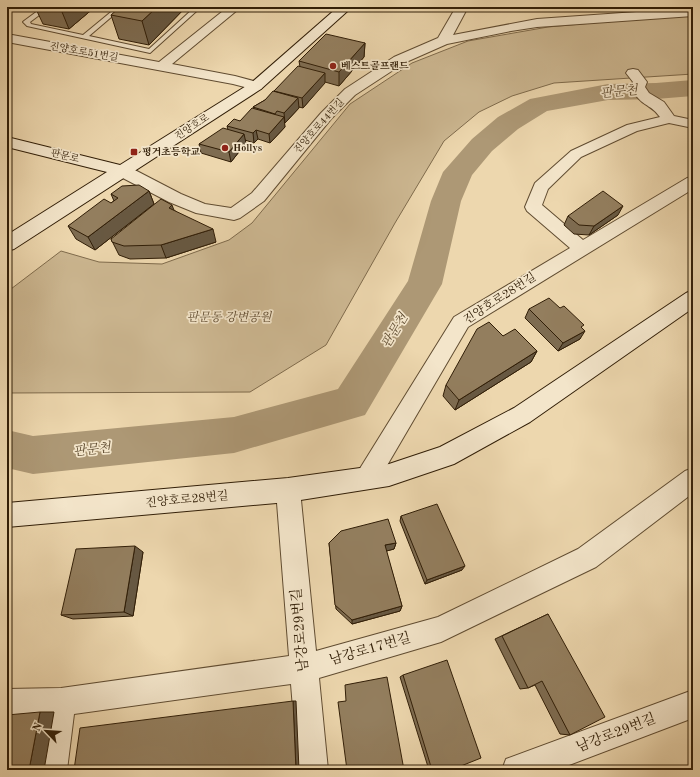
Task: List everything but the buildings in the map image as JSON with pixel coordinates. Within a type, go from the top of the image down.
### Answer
[{"type":"street","points":[[162,66],[235,7]]},
{"type":"street","points":[[443,40],[462,7]]},
{"type":"street","name":"진양호로","points":[[7,244],[256,86],[344,9]]},
{"type":"street","name":"진양호로44번길","points":[[123,171],[175,198],[202,209],[234,214],[258,197],[326,116],[350,92],[399,60],[443,40],[511,27],[651,11],[693,12]]},
{"type":"street","name":"진양호로51번길","points":[[7,38],[235,80],[256,86]]},
{"type":"street","points":[[633,73],[640,82],[638,87],[643,96],[658,105],[669,119]]},
{"type":"street","points":[[581,248],[534,208],[541,187],[576,154],[632,128],[669,119],[693,124]]},
{"type":"street","name":"판문로","points":[[7,142],[123,171]]},
{"type":"street","name":"진양호로28번길","points":[[367,478],[461,322],[581,248],[693,182]]},
{"type":"street","name":"진양호로28번길","points":[[7,515],[288,490],[389,475],[446,456],[522,415],[693,298]]},
{"type":"street","name":"남강로17번길","points":[[7,703],[61,702],[304,668],[441,629],[587,558],[693,479]]},
{"type":"street","name":"남강로29번길","points":[[288,490],[313,770]]},
{"type":"street","points":[[52,770],[61,702]]},
{"type":"street","name":"남강로29번길","points":[[518,770],[693,704]]},
{"type":"lane","points":[[47,7],[26,22],[29,25],[150,51],[198,7]]},
{"type":"lane","points":[[84,36],[120,7]]},
{"type":"lane","points":[[318,7],[344,9]]},
{"type":"green space","name":"판문동 강변공원","points":[[693,14],[693,74],[554,83],[512,96],[479,112],[444,141],[395,223],[326,345],[250,392],[7,393],[7,292],[61,251],[99,262],[162,264],[229,240],[252,223],[350,104],[412,63],[468,41],[548,27]]},
{"type":"waterway","name":"판문천","points":[[7,449],[33,455],[234,435],[351,403],[425,284],[446,201],[458,172],[482,145],[508,123],[539,105],[608,92],[656,91],[693,88]]},
{"type":"place","name":"베스트골프랜드","points":[[333,66]]},
{"type":"place","name":"Hollys","points":[[225,148]]},
{"type":"place","name":"평거초등학교","points":[[134,152]]}]
